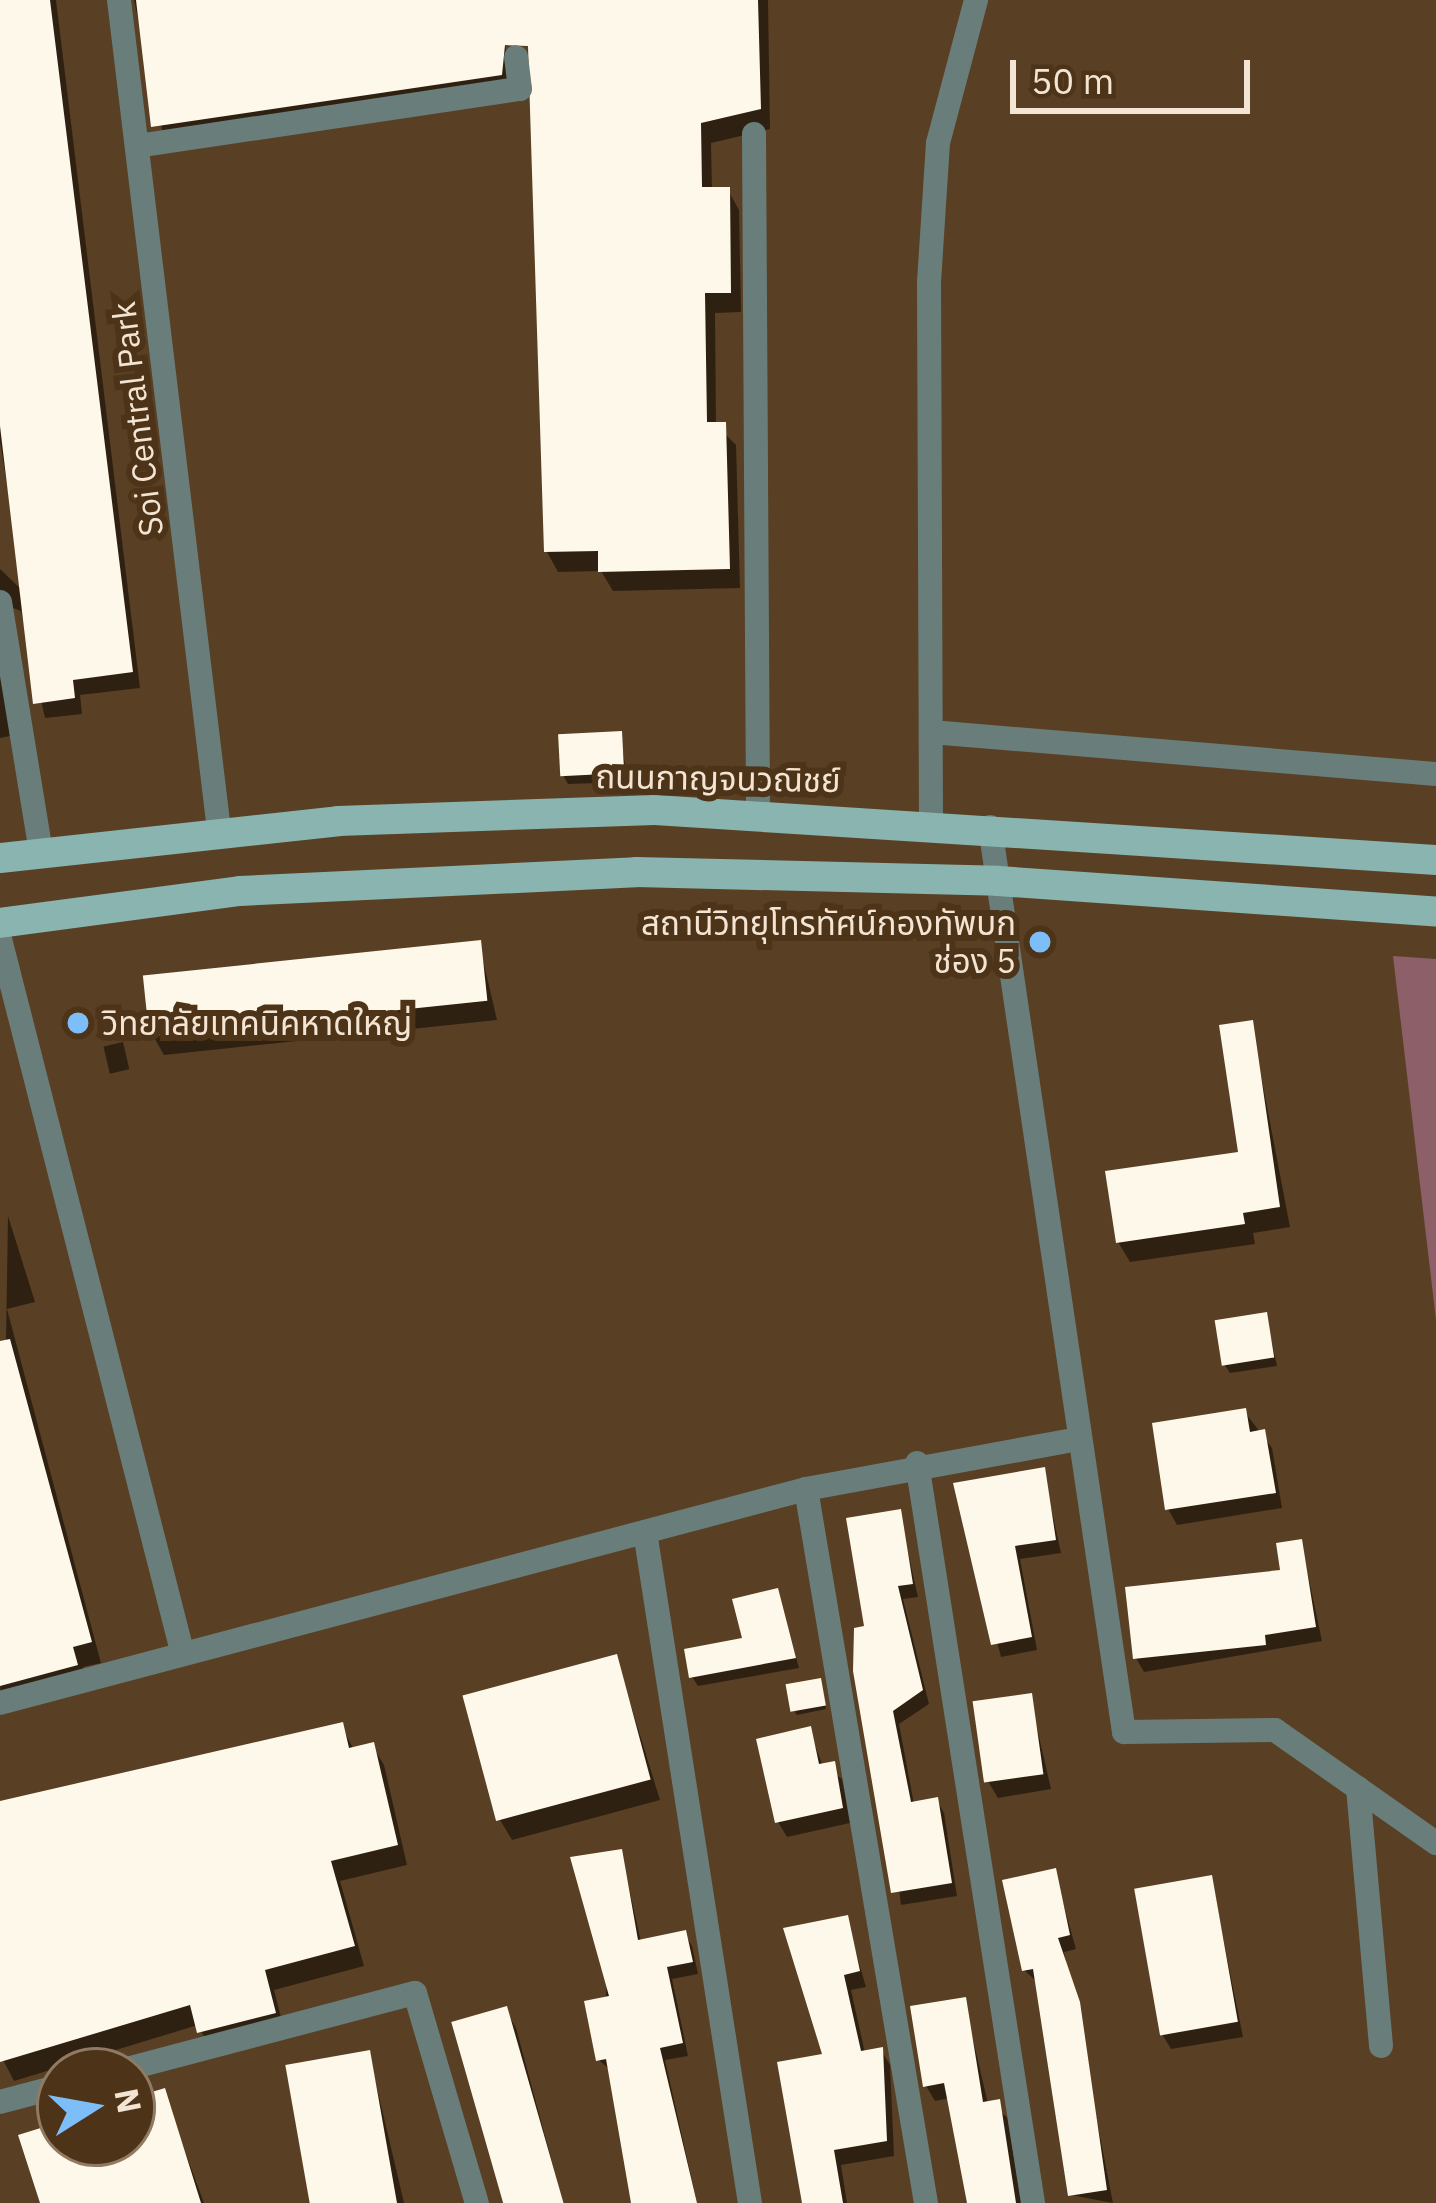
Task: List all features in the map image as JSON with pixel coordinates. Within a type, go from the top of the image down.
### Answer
[{"type":"main road","name":"ถนนกาญจนวณิชย์","points":[[0,858],[219,830],[758,810],[1436,860]]},
{"type":"main road","points":[[0,923],[374,882],[636,872],[998,881],[1436,912]]},
{"type":"street","name":"Soi Central Park","points":[[118,0],[219,830]]},
{"type":"street","points":[[931,822],[938,143],[976,0]]},
{"type":"street","points":[[137,146],[520,89],[516,57]]},
{"type":"street","points":[[754,134],[758,810]]},
{"type":"street","points":[[0,602],[41,852]]},
{"type":"street","points":[[931,732],[1436,775]]},
{"type":"street","points":[[990,827],[1078,1439],[1126,1735],[1275,1730],[1436,1844]]},
{"type":"street","points":[[0,938],[8,1006],[182,1651]]},
{"type":"street","points":[[0,1703],[806,1489],[917,1463],[1078,1439]]},
{"type":"street","points":[[917,1463],[1033,2203]]},
{"type":"street","points":[[806,1489],[926,2203]]},
{"type":"street","points":[[645,1532],[750,2203]]},
{"type":"street","points":[[1358,1788],[1381,2046]]},
{"type":"street","points":[[156,2061],[415,1993],[477,2203]]},
{"type":"street","points":[[0,2102],[36,2092]]},
{"type":"shaded area","points":[[1393,956],[1436,959],[1436,1320]]},
{"type":"building","points":[[0,0],[50,0],[133,672],[73,680],[75,698],[33,704],[0,426]]},
{"type":"building","points":[[136,0],[758,0],[761,109],[701,123],[702,187],[730,187],[731,293],[705,293],[707,422],[726,422],[730,569],[598,572],[598,551],[544,552],[528,46],[505,45],[502,75],[151,127]]},
{"type":"building","points":[[622,731],[624,773],[560,776],[558,734]]},
{"type":"building","points":[[481,940],[487,1001],[149,1036],[143,976]]},
{"type":"building","points":[[1253,1020],[1280,1207],[1243,1213],[1245,1224],[1116,1243],[1105,1171],[1238,1152],[1219,1025]]},
{"type":"building","points":[[1267,1312],[1274,1357],[1222,1366],[1215,1320]]},
{"type":"building","points":[[10,1339],[92,1642],[73,1647],[78,1665],[0,1686],[0,1341]]},
{"type":"building","points":[[1246,1408],[1250,1432],[1265,1429],[1276,1493],[1165,1510],[1152,1423]]},
{"type":"building","points":[[1045,1467],[1056,1540],[1015,1546],[1032,1637],[991,1645],[953,1483]]},
{"type":"building","points":[[901,1509],[913,1584],[898,1586],[923,1690],[893,1711],[911,1802],[938,1797],[952,1883],[891,1893],[853,1671],[854,1628],[864,1626],[846,1518]]},
{"type":"building","points":[[1302,1539],[1316,1627],[1265,1635],[1266,1645],[1133,1659],[1125,1587],[1280,1570],[1276,1543]]},
{"type":"building","points":[[778,1588],[796,1658],[689,1678],[684,1649],[742,1638],[732,1599]]},
{"type":"building","points":[[617,1654],[651,1780],[496,1821],[462,1695]]},
{"type":"building","points":[[821,1678],[826,1706],[790,1712],[786,1684]]},
{"type":"building","points":[[1032,1693],[1043,1774],[984,1783],[973,1701]]},
{"type":"building","points":[[343,1722],[349,1748],[374,1742],[398,1845],[331,1861],[355,1946],[265,1970],[276,2013],[197,2033],[190,2005],[50,2047],[36,2047],[36,2051],[0,2062],[0,1801]]},
{"type":"building","points":[[811,1726],[819,1764],[835,1761],[843,1808],[775,1823],[756,1739]]},
{"type":"building","points":[[622,1849],[638,1940],[686,1930],[693,1962],[667,1967],[683,2043],[660,2048],[697,2203],[631,2203],[606,2059],[596,2061],[584,2001],[609,1996],[570,1857]]},
{"type":"building","points":[[1056,1868],[1070,1935],[1058,1938],[1080,2002],[1107,2190],[1068,2196],[1033,1969],[1022,1971],[1002,1880]]},
{"type":"building","points":[[1212,1875],[1238,2022],[1160,2035],[1134,1889]]},
{"type":"building","points":[[848,1915],[860,1971],[844,1975],[861,2051],[883,2047],[887,2141],[834,2150],[843,2203],[802,2203],[777,2062],[822,2054],[783,1928]]},
{"type":"building","points":[[966,1997],[983,2102],[1000,2099],[1016,2203],[967,2203],[944,2083],[923,2087],[910,2006]]},
{"type":"building","points":[[507,2006],[563,2203],[503,2203],[451,2022]]},
{"type":"building","points":[[370,2050],[397,2203],[310,2203],[285,2065]]},
{"type":"building","points":[[165,2088],[201,2203],[40,2203],[18,2135],[36,2129],[36,2167],[156,2167],[156,2091]]},
{"type":"place","name":"สถานีวิทยุโทรทัศน์กองทัพบก ช่อง 5","points":[[1040,942]]},
{"type":"place","name":"วิทยาลัยเทคนิคหาดใหญ่","points":[[78,1023]]}]
